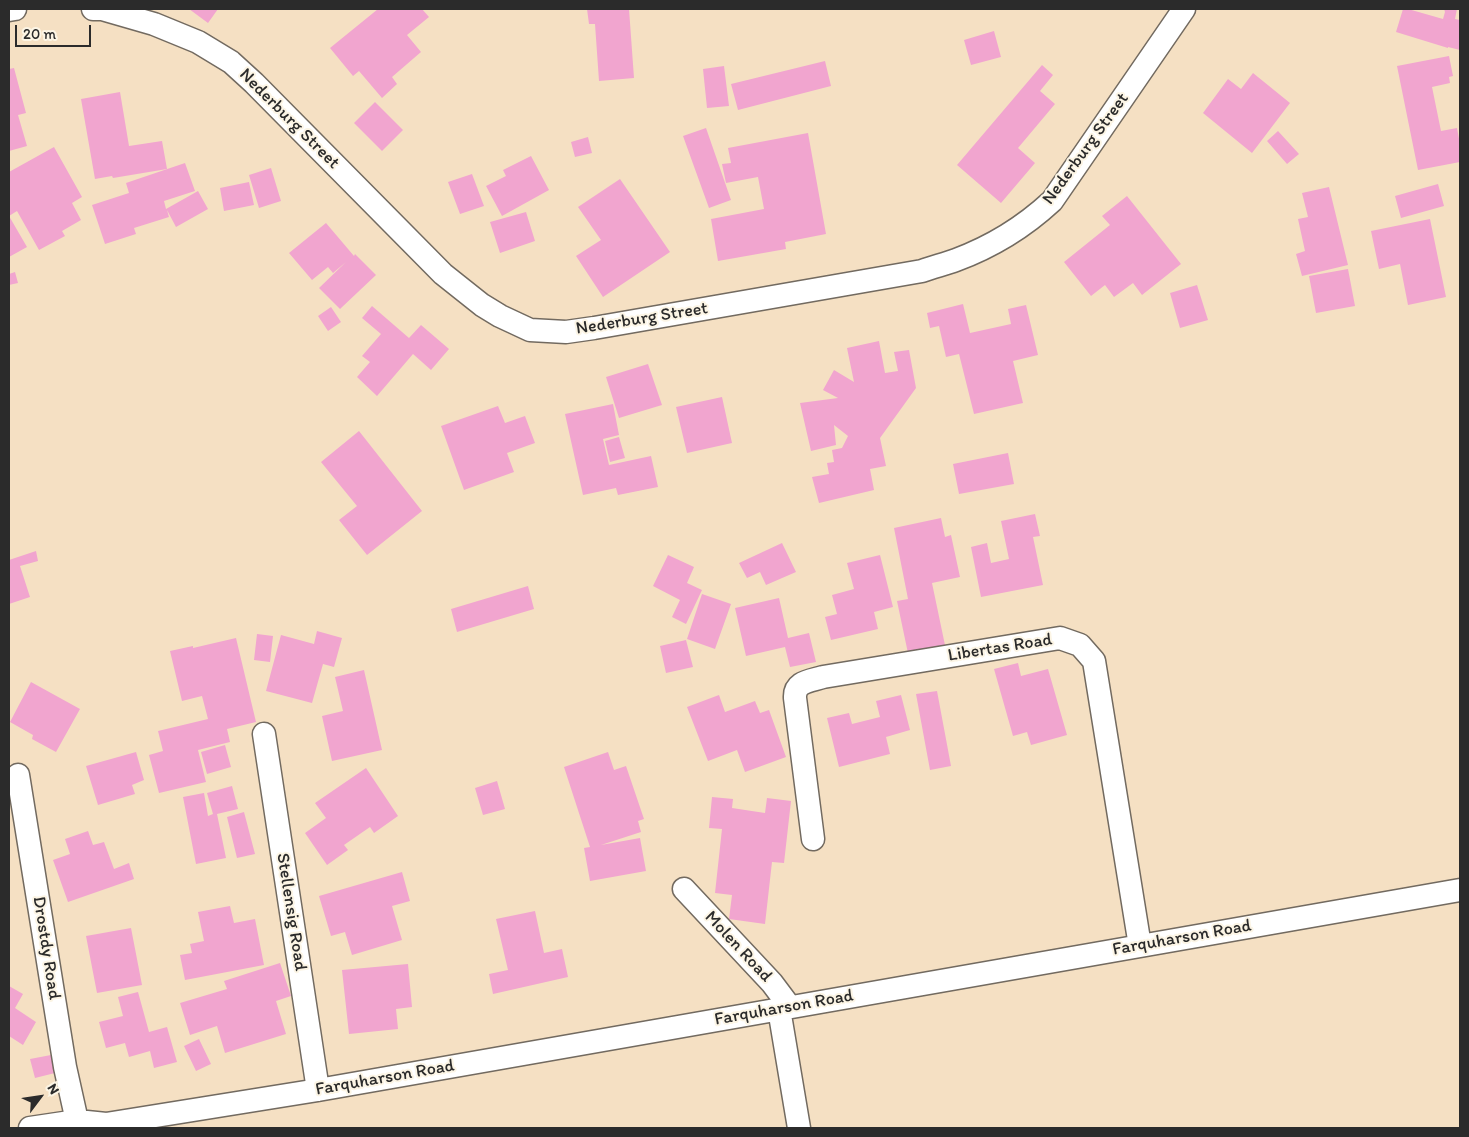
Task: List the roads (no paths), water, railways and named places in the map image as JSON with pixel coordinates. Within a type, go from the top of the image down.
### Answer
[{"type":"street","points":[[9,10],[15,9]]},
{"type":"street","name":"Nederburg Street","points":[[93,9],[102,9],[154,24],[198,42],[231,62],[443,274],[482,305],[500,316],[530,330],[566,332],[922,271],[956,260],[984,248],[1035,217],[1052,201],[1184,9]]},
{"type":"street","name":"Libertas Road","points":[[813,839],[795,698],[795,691],[798,686],[823,677],[1060,638],[1080,645],[1094,661],[1140,946]]},
{"type":"street","name":"Stellensig Road","points":[[264,734],[318,1090]]},
{"type":"street","name":"Drostdy Road","points":[[18,776],[66,1066],[77,1121]]},
{"type":"street","name":"Molen Road","points":[[684,889],[772,983],[785,1008]]},
{"type":"street","name":"Farquharson Road","points":[[30,1128],[77,1121],[103,1126],[1460,890]]},
{"type":"street","points":[[785,1008],[799,1128]]}]
